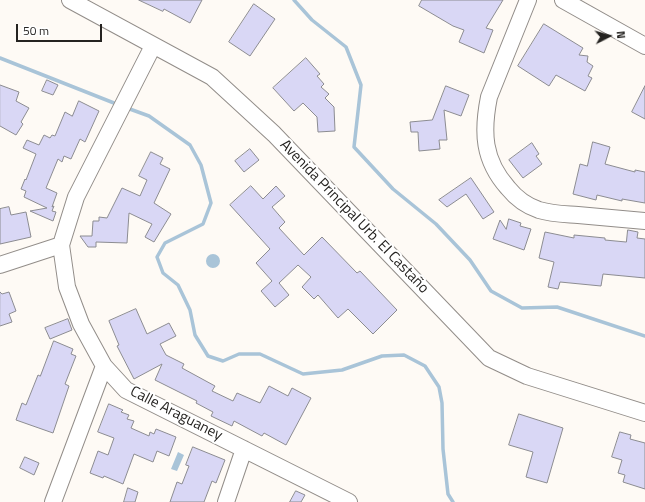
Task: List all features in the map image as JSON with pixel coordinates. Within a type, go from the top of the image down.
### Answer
[{"type":"street","name":"Avenida Principal Urb. El Castaño","points":[[70,0],[212,77],[274,134],[489,358],[527,376],[645,413]]},
{"type":"street","points":[[528,0],[489,97],[486,111],[484,127],[486,143],[497,175],[512,193],[532,208],[550,213],[645,221]]},
{"type":"street","points":[[563,0],[645,46]]},
{"type":"street","name":"Calle Araguaney","points":[[153,46],[76,197],[61,245],[67,287],[81,324],[104,366],[126,390],[349,502]]},
{"type":"street","points":[[0,265],[61,245]]},
{"type":"street","points":[[53,502],[104,366]]},
{"type":"street","points":[[226,502],[244,449]]},
{"type":"water","points":[[213,254],[218,256],[220,261],[218,266],[213,268],[208,266],[206,261],[208,256]]},
{"type":"water","points":[[178,452],[184,455],[177,471],[171,469]]},
{"type":"building","points":[[139,0],[202,0],[190,23],[164,9],[163,11]]},
{"type":"building","points":[[422,0],[503,0],[486,28],[493,30],[484,53],[459,42],[464,30],[453,26],[419,6]]},
{"type":"building","points":[[254,4],[275,19],[250,56],[229,42]]},
{"type":"building","points":[[544,24],[583,48],[579,55],[588,56],[587,62],[593,66],[588,76],[592,78],[585,91],[556,75],[549,86],[518,66]]},
{"type":"building","points":[[306,58],[320,74],[317,76],[324,84],[321,87],[329,94],[325,98],[334,107],[335,131],[318,132],[317,117],[303,103],[294,111],[273,88]]},
{"type":"building","points":[[47,80],[58,85],[53,95],[42,91]]},
{"type":"building","points":[[0,85],[19,92],[16,101],[29,108],[21,122],[23,124],[16,135],[0,126]]},
{"type":"building","points":[[446,86],[469,95],[461,116],[444,110],[447,140],[439,140],[440,149],[419,151],[418,132],[411,132],[410,122],[432,120]]},
{"type":"building","points":[[645,86],[645,119],[632,112]]},
{"type":"building","points":[[79,101],[99,111],[85,142],[80,139],[71,159],[64,156],[62,162],[58,159],[46,188],[57,193],[52,207],[54,206],[52,211],[56,212],[53,221],[30,211],[47,208],[24,197],[26,191],[21,189],[36,154],[23,148],[27,140],[39,145],[44,135],[50,138],[52,135],[55,136],[65,112],[72,116]]},
{"type":"building","points":[[593,142],[610,147],[605,164],[635,172],[635,170],[645,172],[645,203],[622,199],[622,201],[597,195],[596,200],[573,194],[580,164],[587,166]]},
{"type":"building","points":[[532,143],[539,154],[536,156],[542,164],[523,178],[509,160]]},
{"type":"building","points":[[250,149],[259,160],[244,172],[235,161]]},
{"type":"building","points":[[151,152],[163,158],[160,164],[170,169],[154,203],[171,214],[154,242],[145,237],[152,224],[129,213],[127,243],[96,242],[96,247],[88,247],[80,236],[92,236],[93,221],[99,221],[99,217],[107,218],[122,188],[140,196],[147,180],[139,176]]},
{"type":"building","points":[[471,178],[494,212],[483,219],[466,194],[447,207],[439,200]]},
{"type":"building","points":[[251,186],[263,199],[276,186],[285,196],[272,207],[285,222],[279,228],[304,255],[322,237],[357,273],[360,271],[397,310],[373,334],[348,309],[338,318],[318,295],[314,299],[302,287],[311,277],[298,265],[279,283],[289,295],[275,307],[261,291],[272,281],[256,263],[270,249],[230,205]]},
{"type":"building","points":[[9,207],[11,215],[26,212],[31,237],[0,244],[0,209]]},
{"type":"building","points":[[509,219],[521,223],[520,226],[531,229],[524,250],[493,239],[500,220],[506,229]]},
{"type":"building","points":[[628,230],[638,232],[637,238],[645,239],[645,278],[603,274],[601,286],[560,282],[558,289],[548,287],[554,262],[539,258],[545,232],[574,238],[574,235],[626,242]]},
{"type":"building","points":[[0,292],[2,294],[9,292],[16,311],[9,314],[12,322],[0,326]]},
{"type":"building","points":[[136,309],[147,334],[169,323],[176,336],[160,344],[166,355],[184,364],[182,368],[215,386],[212,391],[233,401],[237,393],[260,403],[269,386],[288,396],[292,388],[311,398],[286,445],[264,433],[262,436],[234,421],[232,426],[211,416],[213,412],[196,403],[197,401],[155,380],[162,364],[134,379],[117,346],[119,345],[109,321]]},
{"type":"building","points":[[68,319],[72,330],[50,339],[45,328]]},
{"type":"building","points":[[54,341],[73,349],[71,354],[76,356],[65,384],[69,386],[53,433],[16,420],[22,403],[26,405],[38,375],[40,376]]},
{"type":"building","points":[[109,404],[123,410],[121,412],[129,415],[127,419],[134,421],[131,428],[149,436],[150,432],[154,434],[156,429],[176,437],[169,456],[157,451],[153,462],[134,454],[123,484],[104,476],[103,478],[90,473],[98,451],[108,455],[114,438],[98,432]]},
{"type":"building","points":[[519,414],[563,428],[547,483],[526,477],[533,452],[509,445]]},
{"type":"building","points":[[620,432],[631,435],[630,439],[645,443],[645,489],[623,482],[625,475],[618,473],[622,460],[612,457]]},
{"type":"building","points":[[193,447],[225,460],[216,483],[212,481],[204,502],[170,502],[177,482],[182,484],[189,466],[186,465]]},
{"type":"building","points":[[25,457],[39,463],[34,475],[20,468]]},
{"type":"building","points":[[128,488],[138,492],[135,502],[124,502]]},
{"type":"building","points":[[296,491],[305,495],[301,502],[290,502]]},
{"type":"waterway","points":[[294,0],[312,20],[346,47],[361,85],[354,147],[393,189],[436,224],[470,260],[491,291],[522,308],[557,307],[645,336]]},
{"type":"waterway","points":[[0,58],[119,105]]},
{"type":"waterway","points":[[127,108],[149,116],[190,145],[201,165],[211,203],[203,224],[165,243],[157,257],[163,273],[178,285],[190,310],[195,335],[208,356],[223,361],[239,354],[260,354],[303,374],[342,370],[382,356],[404,355],[425,366],[439,387],[442,403],[443,449],[448,494],[453,502]]}]
